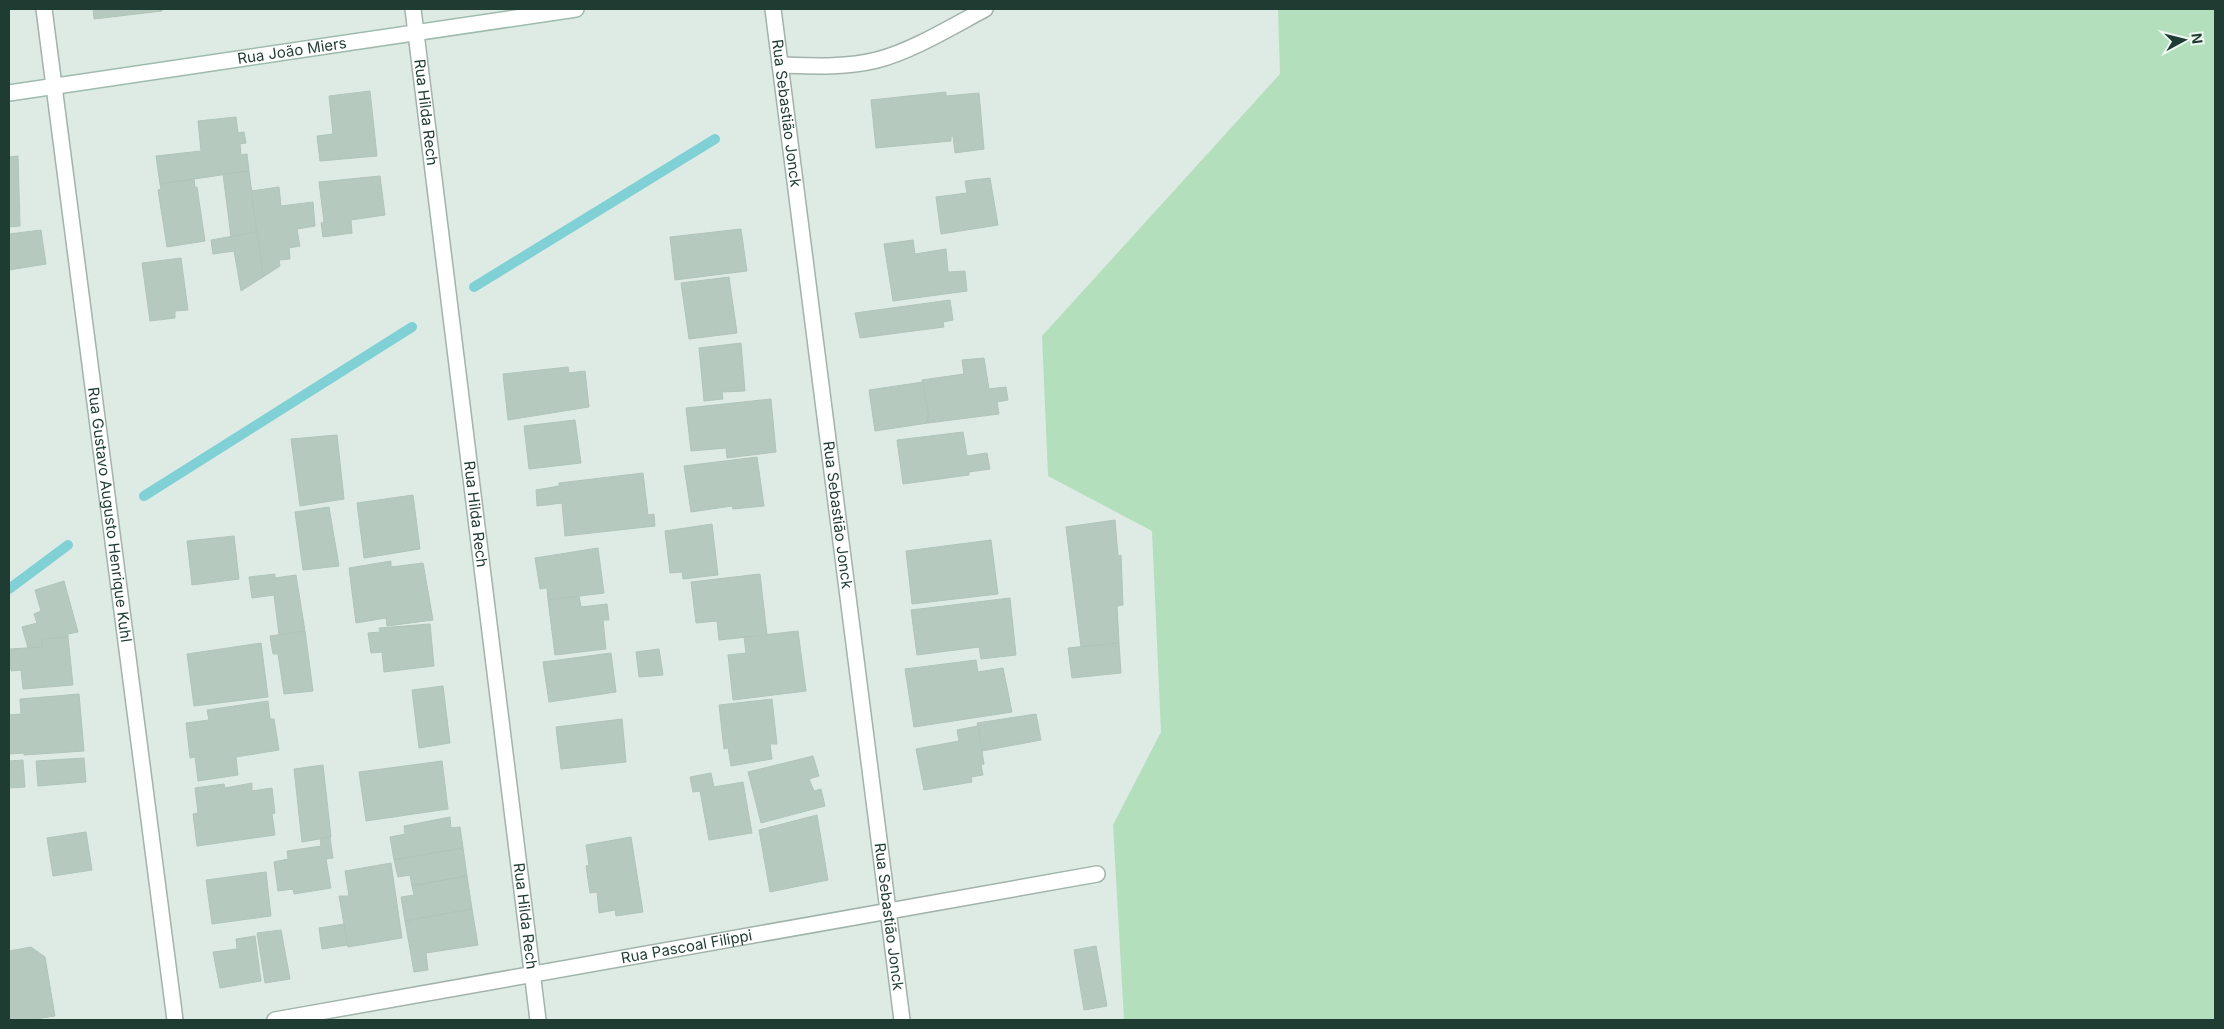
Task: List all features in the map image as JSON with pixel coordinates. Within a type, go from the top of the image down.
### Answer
[{"type":"street","name":"Rua Gustavo Augusto Henrique Kuhl","points":[[44,9],[175,1020]]},
{"type":"street","name":"Rua Hilda Rech","points":[[413,9],[538,1020]]},
{"type":"street","name":"Rua João Miers","points":[[9,93],[576,9]]},
{"type":"street","name":"Rua Sebastião Jonck","points":[[773,9],[902,1020]]},
{"type":"street","points":[[780,65],[827,66],[877,60],[936,36],[985,9]]},
{"type":"street","name":"Rua Pascoal Filippi","points":[[276,1020],[1097,874]]},
{"type":"green space","points":[[1278,9],[2215,9],[2215,1020],[1124,1020],[1113,825],[1161,732],[1152,531],[1048,476],[1042,336],[1280,74]]},
{"type":"building","points":[[93,9],[162,9],[162,11],[94,19]]},
{"type":"building","points":[[370,91],[377,156],[320,161],[317,136],[333,134],[329,96]]},
{"type":"building","points":[[946,92],[946,96],[979,93],[984,149],[955,153],[953,136],[951,136],[951,141],[876,148],[871,100]]},
{"type":"building","points":[[236,117],[238,133],[244,132],[246,143],[240,144],[241,155],[247,154],[249,171],[160,184],[156,156],[201,151],[198,121]]},
{"type":"building","points":[[18,156],[20,226],[9,227],[9,157]]},
{"type":"building","points":[[249,171],[257,232],[231,237],[223,174]]},
{"type":"building","points":[[380,176],[385,215],[351,220],[352,233],[323,237],[321,223],[324,222],[319,182]]},
{"type":"building","points":[[990,178],[998,225],[941,234],[936,197],[967,193],[965,181]]},
{"type":"building","points":[[194,179],[195,187],[197,187],[205,241],[167,247],[158,190],[161,189],[160,184]]},
{"type":"building","points":[[279,187],[281,206],[313,202],[315,226],[297,229],[300,246],[289,248],[290,259],[279,260],[280,266],[263,277],[251,191]]},
{"type":"building","points":[[741,229],[747,271],[675,280],[670,237]]},
{"type":"building","points":[[41,230],[46,264],[9,270],[9,234]]},
{"type":"building","points":[[257,232],[263,277],[241,291],[234,251],[213,254],[211,240]]},
{"type":"building","points":[[913,240],[915,254],[946,249],[948,272],[965,271],[967,291],[893,301],[884,244]]},
{"type":"building","points":[[181,258],[188,310],[175,311],[175,318],[150,321],[142,263]]},
{"type":"building","points":[[729,277],[737,333],[689,339],[681,283]]},
{"type":"building","points":[[950,300],[953,320],[943,322],[944,327],[860,338],[855,313]]},
{"type":"building","points":[[741,343],[745,391],[722,392],[723,399],[704,401],[699,348]]},
{"type":"building","points":[[984,358],[989,389],[1006,387],[1008,400],[997,402],[999,414],[928,423],[927,417],[929,417],[922,380],[964,374],[962,360]]},
{"type":"building","points":[[568,367],[569,373],[585,371],[589,407],[508,420],[503,374]]},
{"type":"building","points":[[923,382],[929,417],[927,417],[928,423],[875,431],[869,390]]},
{"type":"building","points":[[771,399],[776,452],[727,458],[726,448],[691,451],[686,408]]},
{"type":"building","points":[[575,420],[581,463],[529,469],[524,426]]},
{"type":"building","points":[[963,432],[967,456],[987,453],[990,469],[969,472],[969,475],[903,484],[897,440]]},
{"type":"building","points":[[337,435],[344,499],[300,506],[291,439]]},
{"type":"building","points":[[757,457],[764,506],[733,509],[732,506],[691,512],[684,466]]},
{"type":"building","points":[[643,473],[648,515],[654,514],[655,526],[565,536],[562,503],[537,506],[536,490],[559,486],[559,483]]},
{"type":"building","points":[[413,495],[420,549],[364,558],[357,503]]},
{"type":"building","points":[[329,507],[339,566],[303,570],[295,512]]},
{"type":"building","points":[[1115,520],[1118,556],[1121,555],[1123,605],[1117,606],[1119,643],[1081,647],[1066,527]]},
{"type":"building","points":[[712,524],[718,575],[683,579],[682,572],[670,573],[665,531]]},
{"type":"building","points":[[234,536],[239,579],[192,585],[187,541]]},
{"type":"building","points":[[991,540],[998,594],[912,604],[906,551]]},
{"type":"building","points":[[598,548],[604,593],[548,600],[547,588],[540,589],[535,558]]},
{"type":"building","points":[[391,561],[391,567],[423,563],[433,620],[387,626],[386,618],[356,623],[349,568]]},
{"type":"building","points":[[275,574],[275,578],[296,575],[305,631],[279,635],[274,595],[252,598],[249,577]]},
{"type":"building","points":[[760,574],[767,635],[719,640],[717,621],[696,623],[691,582]]},
{"type":"building","points":[[64,581],[78,632],[68,634],[68,637],[42,639],[43,647],[28,648],[22,627],[37,623],[34,614],[41,611],[35,590]]},
{"type":"building","points":[[579,596],[581,607],[607,604],[609,620],[603,620],[606,649],[555,655],[548,600]]},
{"type":"building","points":[[1010,598],[1016,655],[981,659],[979,647],[917,655],[911,610]]},
{"type":"building","points":[[430,624],[434,666],[384,672],[382,652],[371,653],[368,633],[380,632],[379,628]]},
{"type":"building","points":[[305,631],[313,691],[284,694],[278,654],[273,654],[270,636]]},
{"type":"building","points":[[798,631],[806,691],[733,700],[728,655],[746,653],[744,637]]},
{"type":"building","points":[[68,637],[73,685],[23,689],[21,670],[11,671],[9,649],[43,647],[42,639]]},
{"type":"building","points":[[261,643],[268,697],[194,706],[187,654]]},
{"type":"building","points":[[1119,643],[1121,673],[1072,678],[1068,648]]},
{"type":"building","points":[[659,649],[663,675],[639,677],[636,652]]},
{"type":"building","points":[[611,653],[616,692],[549,702],[543,662]]},
{"type":"building","points":[[976,660],[978,672],[1003,668],[1012,712],[914,727],[905,669]]},
{"type":"building","points":[[443,686],[450,743],[419,748],[412,690]]},
{"type":"building","points":[[79,694],[84,751],[24,755],[24,753],[9,754],[9,715],[21,714],[20,699]]},
{"type":"building","points":[[772,699],[777,744],[770,744],[772,759],[731,766],[728,748],[724,749],[719,705]]},
{"type":"building","points":[[268,701],[270,719],[274,719],[279,750],[236,757],[238,775],[198,781],[195,757],[190,758],[186,723],[209,720],[207,710]]},
{"type":"building","points":[[1036,714],[1041,740],[982,751],[977,723]]},
{"type":"building","points":[[622,719],[626,762],[561,769],[556,727]]},
{"type":"building","points":[[978,726],[984,764],[981,765],[983,775],[971,777],[972,782],[924,790],[916,749],[959,741],[957,730]]},
{"type":"building","points":[[813,756],[819,776],[809,779],[814,791],[821,789],[825,806],[761,823],[748,772]]},
{"type":"building","points":[[84,758],[86,782],[38,786],[36,761]]},
{"type":"building","points":[[23,760],[25,787],[9,788],[9,761]]},
{"type":"building","points":[[442,761],[448,809],[366,821],[359,772]]},
{"type":"building","points":[[323,765],[331,837],[302,842],[294,769]]},
{"type":"building","points":[[711,773],[714,787],[743,782],[752,833],[709,840],[700,791],[693,792],[690,777]]},
{"type":"building","points":[[252,783],[252,791],[272,788],[275,813],[272,814],[275,835],[197,846],[193,814],[198,813],[195,788],[224,784],[225,788]]},
{"type":"building","points":[[817,815],[828,880],[770,892],[759,830]]},
{"type":"building","points":[[450,817],[451,828],[460,827],[463,848],[394,860],[390,837],[405,834],[404,826]]},
{"type":"building","points":[[86,832],[92,870],[53,876],[47,838]]},
{"type":"building","points":[[330,837],[333,858],[326,859],[331,888],[294,894],[293,889],[278,891],[274,862],[288,859],[287,851],[321,846],[320,838]]},
{"type":"building","points":[[631,837],[643,912],[616,916],[615,910],[599,913],[597,892],[590,893],[586,866],[589,865],[586,845]]},
{"type":"building","points":[[463,848],[467,876],[412,886],[410,875],[398,877],[394,860]]},
{"type":"building","points":[[391,863],[402,938],[348,947],[339,896],[349,896],[345,871]]},
{"type":"building","points":[[266,872],[271,916],[212,924],[206,880]]},
{"type":"building","points":[[467,876],[472,909],[405,921],[401,897],[414,895],[412,886]]},
{"type":"building","points":[[472,909],[478,945],[426,953],[428,970],[414,972],[405,921]]},
{"type":"building","points":[[344,924],[347,945],[322,949],[319,928]]},
{"type":"building","points":[[281,930],[290,979],[265,983],[257,933]]},
{"type":"building","points":[[255,936],[261,981],[220,988],[213,952],[237,949],[236,939]]},
{"type":"building","points":[[1096,946],[1107,1006],[1084,1010],[1074,950]]},
{"type":"building","points":[[31,947],[45,957],[55,1016],[29,1020],[9,1020],[9,951]]},
{"type":"waterway","points":[[474,287],[715,139]]},
{"type":"waterway","points":[[144,496],[412,327]]},
{"type":"waterway","points":[[9,589],[68,545]]}]
